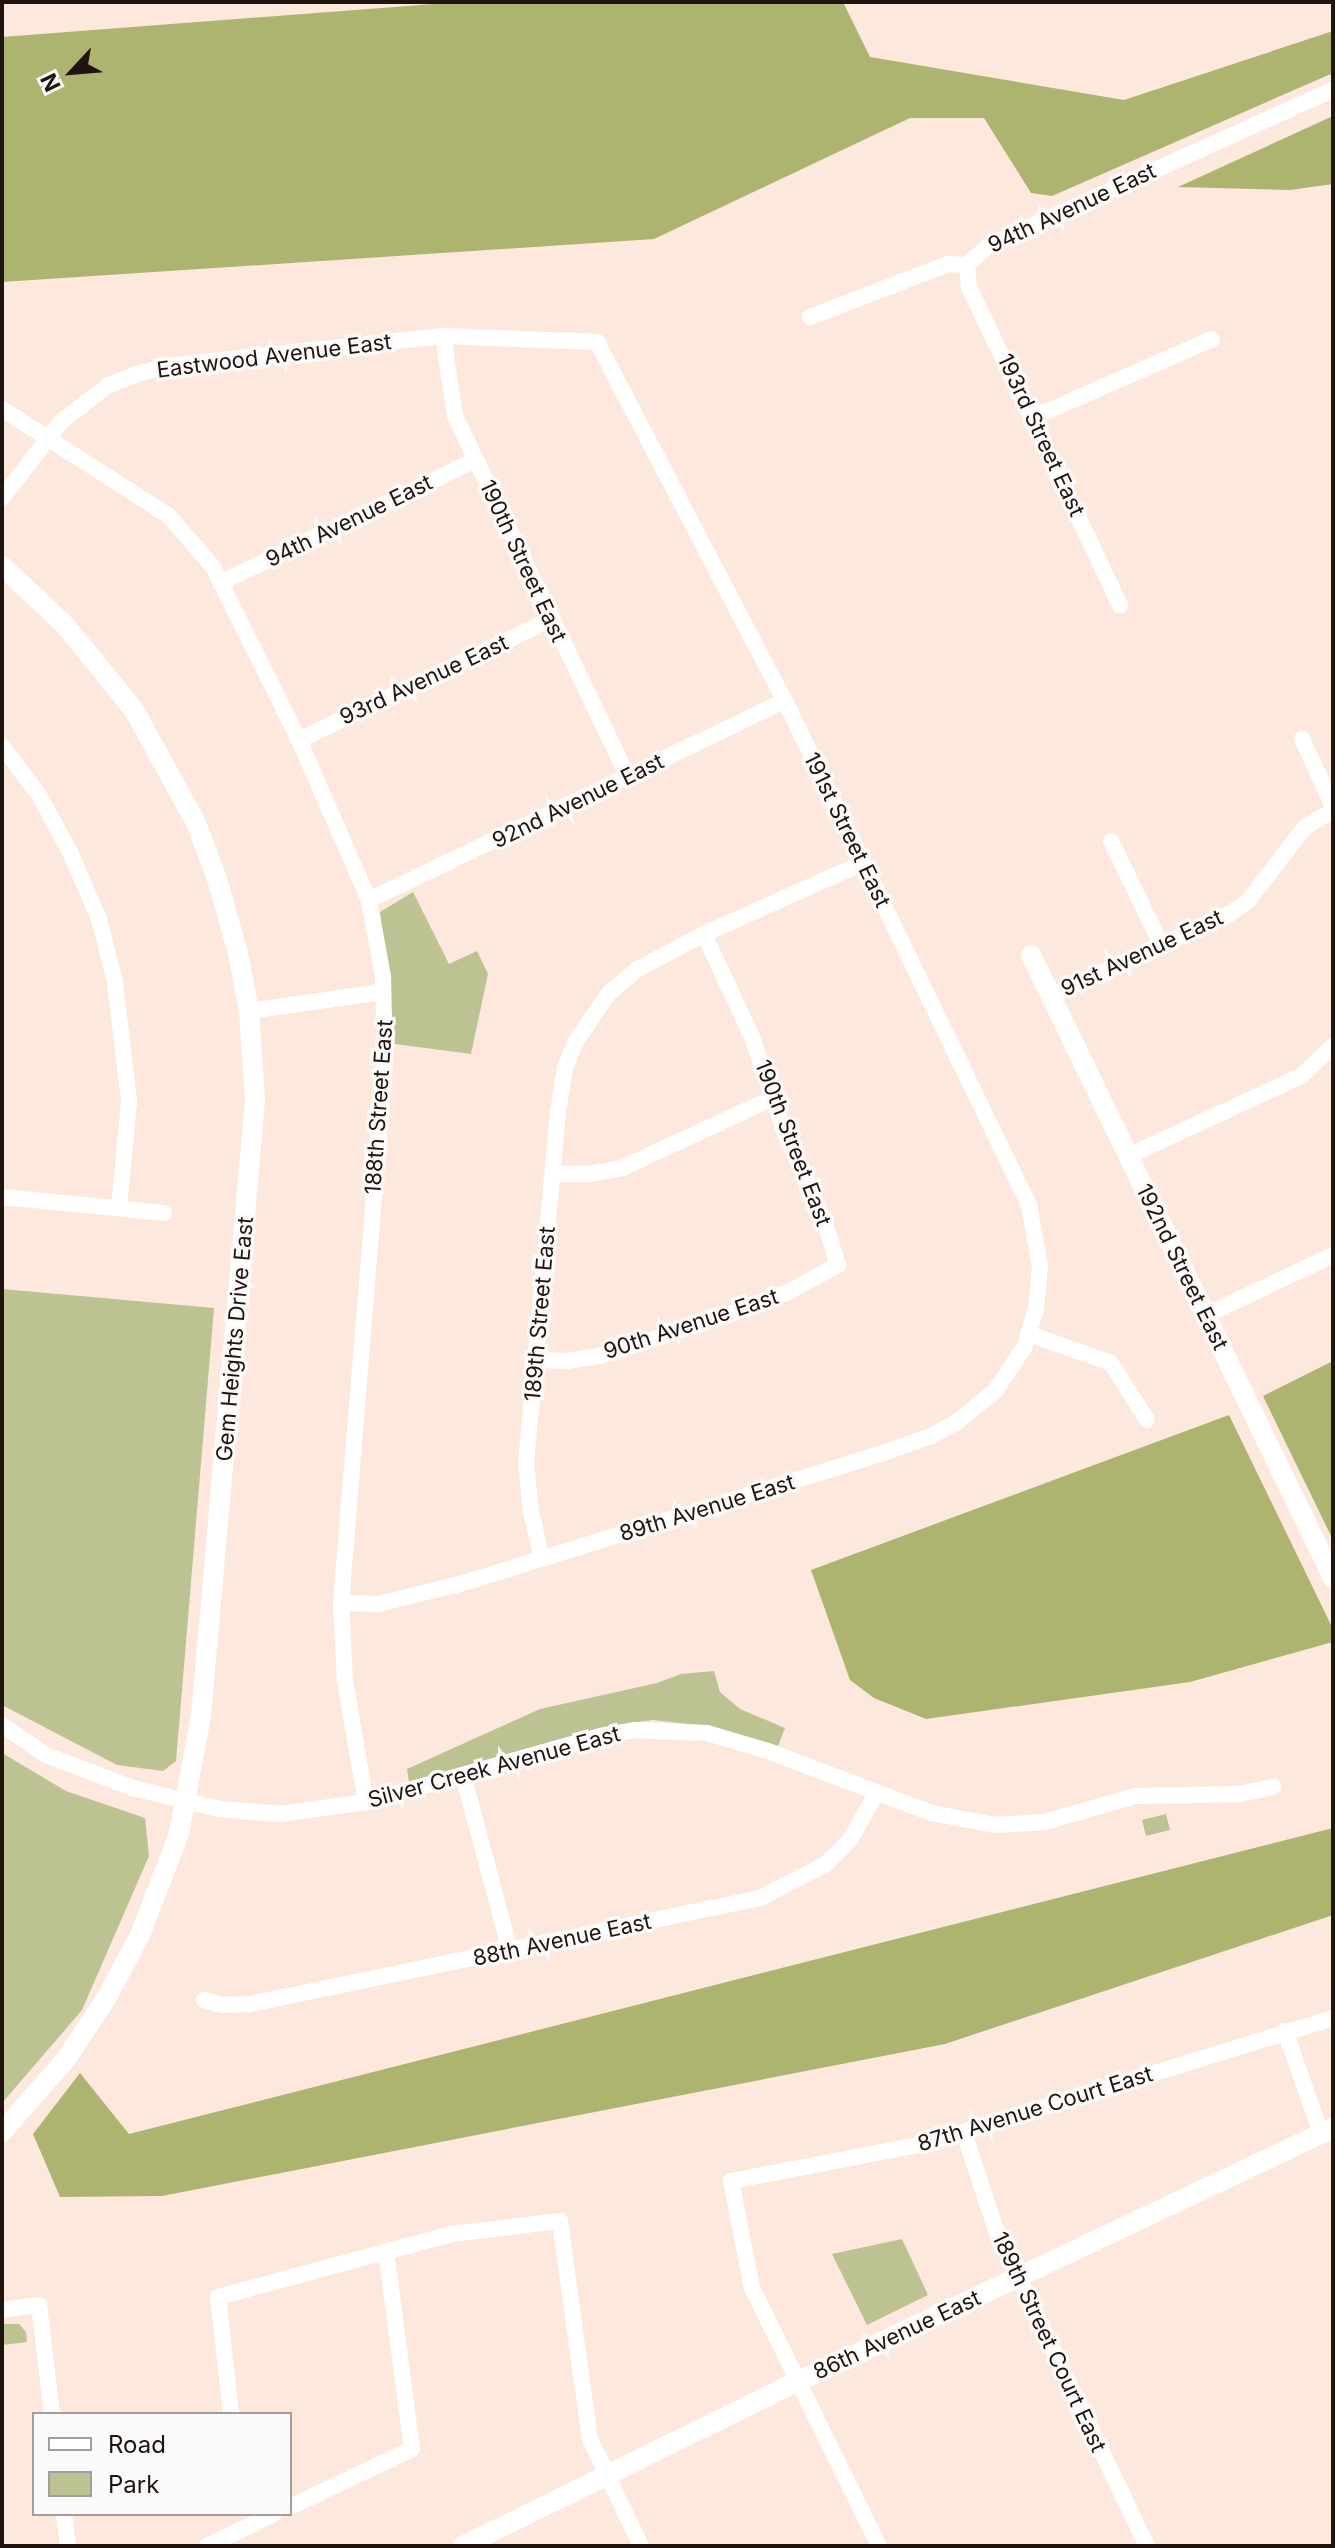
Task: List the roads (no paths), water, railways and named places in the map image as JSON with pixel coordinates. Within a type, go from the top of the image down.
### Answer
[{"type":"street","name":"94th Avenue East","points":[[810,317],[948,264],[967,265],[989,245],[1333,90]]},
{"type":"street","name":"193rd Street East","points":[[967,265],[969,287],[1032,414],[1120,605]]},
{"type":"street","name":"Eastwood Avenue East","points":[[2,498],[48,438],[83,402],[107,386],[136,374],[175,365],[443,336],[597,342]]},
{"type":"street","name":"190th Street East","points":[[443,336],[455,416],[550,620],[628,777]]},
{"type":"street","points":[[1032,414],[1048,411],[1212,339]]},
{"type":"street","name":"191st Street East","points":[[597,342],[785,701],[1029,1205],[1040,1266],[1039,1288],[1029,1334]]},
{"type":"street","name":"188th Street East","points":[[2,409],[169,516],[222,582],[299,740],[369,900],[381,956],[385,1061],[341,1603],[345,1681],[366,1802]]},
{"type":"street","name":"94th Avenue East","points":[[222,582],[475,460]]},
{"type":"street","name":"Gem Heights Drive East","points":[[2,566],[64,624],[104,671],[134,710],[170,772],[217,879],[238,953],[249,1011],[255,1100],[201,1716],[186,1802],[162,1885],[107,1997],[67,2058],[2,2132]]},
{"type":"street","name":"93rd Avenue East","points":[[299,740],[550,620]]},
{"type":"street","name":"92nd Avenue East","points":[[369,900],[785,701]]},
{"type":"street","points":[[1302,739],[1333,809]]},
{"type":"street","points":[[2,746],[39,795],[70,852],[99,919],[112,969],[125,1044],[129,1102],[119,1207]]},
{"type":"street","name":"91st Avenue East","points":[[1051,996],[1162,946],[1248,901],[1288,845],[1305,827],[1333,809]]},
{"type":"street","points":[[1111,841],[1162,946]]},
{"type":"street","name":"189th Street East","points":[[542,1559],[531,1512],[526,1463],[565,1068],[581,1032],[609,993],[638,969],[704,934],[863,863]]},
{"type":"street","name":"190th Street East","points":[[704,934],[752,1037],[773,1098],[825,1223],[838,1265]]},
{"type":"street","name":"192nd Street East","points":[[1031,955],[1333,1578]]},
{"type":"street","points":[[249,1011],[383,992]]},
{"type":"street","points":[[1128,1156],[1301,1076],[1333,1046]]},
{"type":"street","points":[[553,1174],[589,1174],[622,1168],[773,1098]]},
{"type":"street","points":[[2,1197],[164,1213]]},
{"type":"street","points":[[1206,1315],[1333,1255]]},
{"type":"street","name":"90th Avenue East","points":[[536,1360],[567,1361],[603,1355],[788,1292],[838,1265]]},
{"type":"street","points":[[1029,1334],[1111,1363],[1147,1420]]},
{"type":"street","name":"89th Avenue East","points":[[341,1603],[379,1604],[409,1598],[931,1436],[957,1422],[996,1390],[1029,1334]]},
{"type":"street","name":"Silver Creek Avenue East","points":[[2,1725],[46,1755],[133,1788],[220,1809],[280,1814],[366,1802],[601,1736],[634,1730],[707,1733],[768,1751],[931,1813],[1016,1826],[1135,1796],[1239,1794],[1273,1787]]},
{"type":"street","points":[[463,1775],[510,1951]]},
{"type":"street","name":"88th Avenue East","points":[[204,2000],[222,2005],[250,2004],[743,1903],[777,1892],[826,1864],[850,1840],[877,1792]]},
{"type":"street","name":"87th Avenue Court East","points":[[799,2381],[752,2288],[731,2181],[905,2148],[964,2133],[1333,2018]]},
{"type":"street","points":[[1285,2031],[1327,2131]]},
{"type":"street","name":"86th Avenue East","points":[[463,2546],[799,2381],[1327,2131]]},
{"type":"street","name":"189th Street Court East","points":[[964,2133],[983,2199],[1017,2278],[1147,2546]]},
{"type":"street","points":[[231,2412],[218,2297],[452,2234],[560,2221],[590,2439],[641,2546]]},
{"type":"street","points":[[292,2506],[412,2449],[386,2252]]},
{"type":"street","points":[[2,2310],[39,2305],[52,2412]]},
{"type":"street","points":[[799,2381],[879,2546]]},
{"type":"street","points":[[64,2516],[68,2546]]},
{"type":"street","points":[[207,2546],[250,2519]]}]
